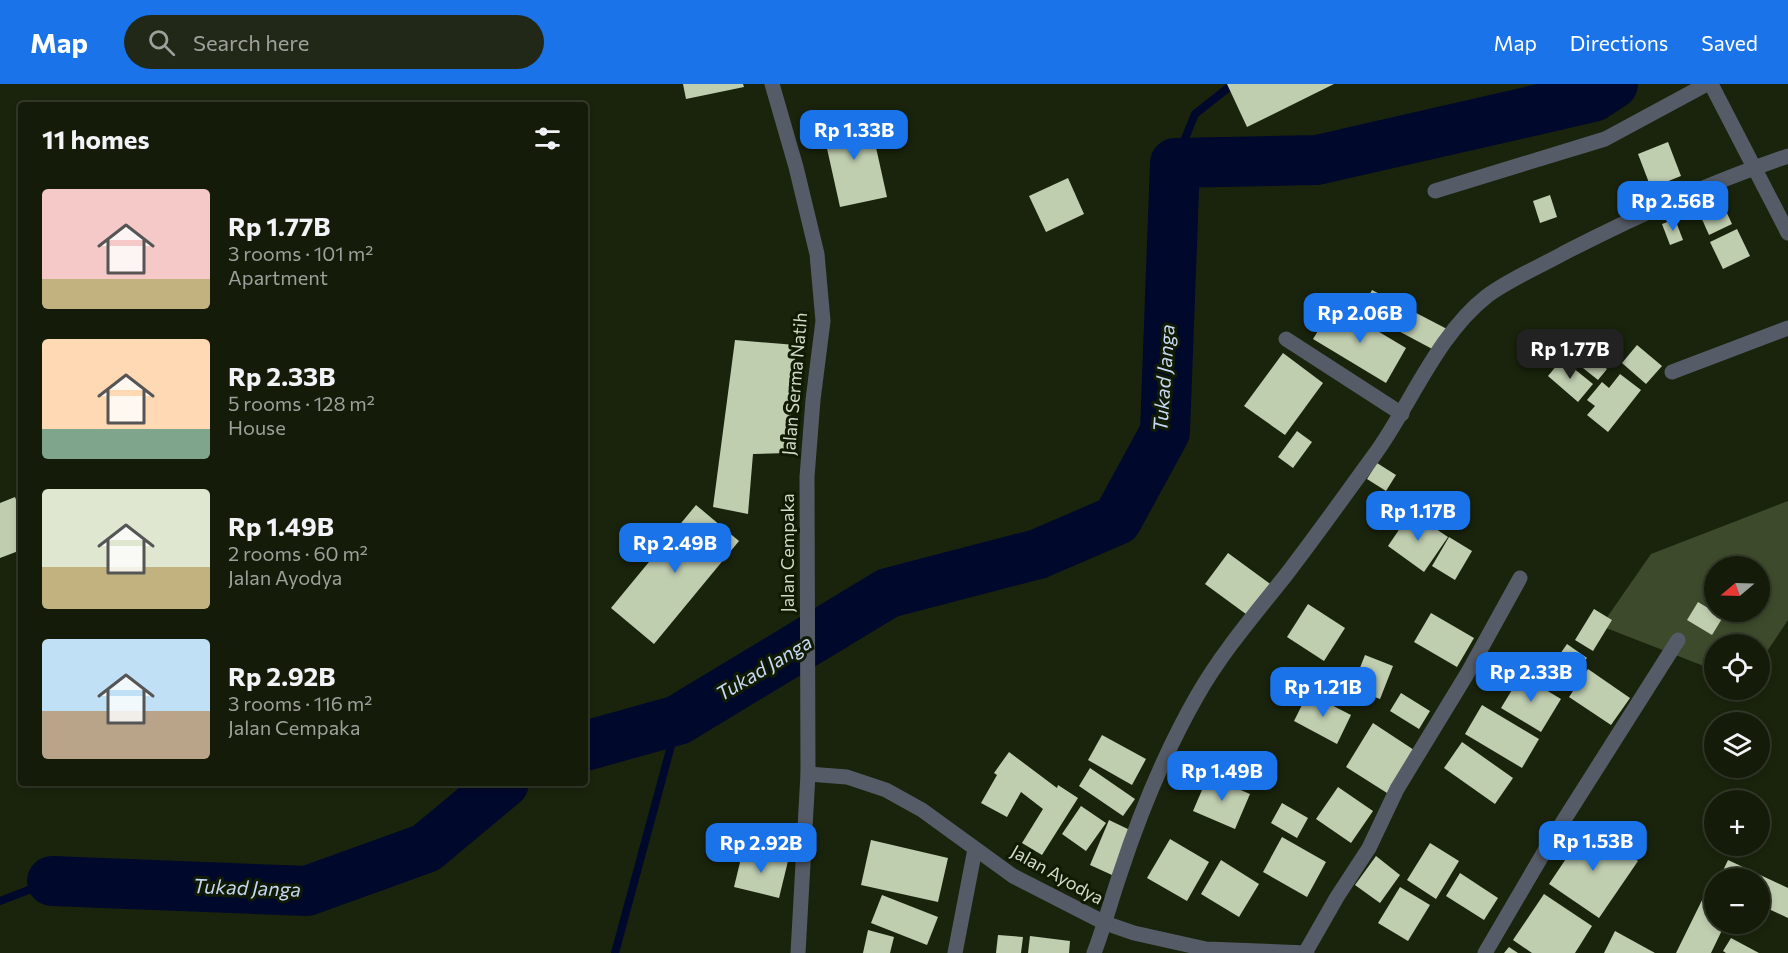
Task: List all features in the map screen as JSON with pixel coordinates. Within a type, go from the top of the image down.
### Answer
[{"type":"street","name":"Jalan Serma Natih","points":[[772,84],[796,167],[817,254],[823,321],[813,400],[807,477]]},
{"type":"street","points":[[1435,191],[1605,139],[1709,84],[1788,233]]},
{"type":"street","points":[[1094,953],[1142,812],[1198,693],[1402,414],[1426,371],[1461,321],[1487,296],[1617,226],[1753,168],[1788,156]]},
{"type":"street","points":[[1672,372],[1788,328]]},
{"type":"street","points":[[1286,339],[1402,414]]},
{"type":"street","name":"Jalan Cempaka","points":[[798,953],[808,774],[807,477]]},
{"type":"street","points":[[1306,953],[1337,897],[1369,848],[1397,789],[1467,674],[1520,578]]},
{"type":"street","points":[[1485,953],[1550,842],[1678,640]]},
{"type":"street","name":"Jalan Ayodya","points":[[808,774],[847,777],[886,790],[922,810],[1013,876],[1105,923],[1134,933],[1206,949],[1306,953]]},
{"type":"street","points":[[955,953],[975,849]]},
{"type":"green space","points":[[1788,501],[1788,620],[1770,647],[1770,634],[1704,634],[1704,666],[1601,626],[1651,554]]},
{"type":"building","points":[[683,84],[743,84],[744,87],[686,99]]},
{"type":"building","points":[[1227,84],[1334,84],[1247,127]]},
{"type":"building","points":[[869,116],[887,197],[840,207],[822,126]]},
{"type":"building","points":[[1668,142],[1681,176],[1651,188],[1638,154]]},
{"type":"building","points":[[1068,178],[1084,214],[1046,232],[1029,196]]},
{"type":"building","points":[[1550,195],[1557,217],[1540,223],[1533,201]]},
{"type":"building","points":[[1720,198],[1732,224],[1709,235],[1697,208]]},
{"type":"building","points":[[1675,219],[1683,240],[1670,245],[1662,224]]},
{"type":"building","points":[[1737,229],[1750,256],[1723,269],[1710,242]]},
{"type":"building","points":[[1372,290],[1447,329],[1436,351],[1361,311]]},
{"type":"building","points":[[1334,305],[1406,348],[1386,383],[1313,339]]},
{"type":"building","points":[[735,340],[796,345],[788,453],[753,454],[748,514],[713,507]]},
{"type":"building","points":[[1637,345],[1662,366],[1646,384],[1622,363]]},
{"type":"building","points":[[1283,353],[1323,383],[1285,435],[1244,406]]},
{"type":"building","points":[[1592,357],[1607,369],[1598,380],[1583,368]]},
{"type":"building","points":[[1562,359],[1593,384],[1578,402],[1548,376]]},
{"type":"building","points":[[1620,374],[1641,390],[1608,432],[1587,415],[1595,406],[1587,400],[1602,382],[1609,388]]},
{"type":"building","points":[[1297,431],[1312,442],[1293,468],[1278,457]]},
{"type":"building","points":[[1377,463],[1396,475],[1386,491],[1367,479]]},
{"type":"building","points":[[15,497],[18,504],[18,551],[0,558],[0,503]]},
{"type":"building","points":[[696,505],[739,541],[654,644],[611,608]]},
{"type":"building","points":[[1411,512],[1448,537],[1424,572],[1388,546]]},
{"type":"building","points":[[1449,537],[1472,551],[1455,580],[1432,566]]},
{"type":"building","points":[[1228,553],[1273,586],[1250,617],[1205,584]]},
{"type":"building","points":[[1698,602],[1704,606],[1704,622],[1720,622],[1710,634],[1687,620]]},
{"type":"building","points":[[1308,604],[1345,628],[1324,661],[1287,637]]},
{"type":"building","points":[[1594,609],[1612,620],[1593,651],[1575,640]]},
{"type":"building","points":[[1431,613],[1474,638],[1457,667],[1414,642]]},
{"type":"building","points":[[1567,644],[1587,658],[1563,691],[1544,677]]},
{"type":"building","points":[[1365,655],[1393,666],[1380,699],[1352,688]]},
{"type":"building","points":[[1588,669],[1630,698],[1611,725],[1569,697]]},
{"type":"building","points":[[1521,675],[1561,699],[1541,732],[1501,708]]},
{"type":"building","points":[[1308,693],[1351,715],[1337,744],[1294,721]]},
{"type":"building","points":[[1401,693],[1430,711],[1419,729],[1390,711]]},
{"type":"building","points":[[1482,705],[1539,739],[1522,768],[1465,734]]},
{"type":"building","points":[[1373,723],[1414,750],[1387,793],[1346,767]]},
{"type":"building","points":[[1102,735],[1146,759],[1132,785],[1088,760]]},
{"type":"building","points":[[1462,742],[1513,778],[1495,804],[1444,768]]},
{"type":"building","points":[[1009,752],[1057,788],[1058,785],[1078,798],[1042,855],[1022,843],[1043,809],[1021,792],[1007,817],[981,803],[997,775],[994,773]]},
{"type":"building","points":[[1090,768],[1135,799],[1123,816],[1079,786]]},
{"type":"building","points":[[1208,776],[1250,794],[1235,829],[1193,811]]},
{"type":"building","points":[[1338,787],[1373,811],[1351,843],[1316,819]]},
{"type":"building","points":[[1282,803],[1308,818],[1297,838],[1271,823]]},
{"type":"building","points":[[1081,806],[1106,823],[1086,851],[1062,834]]},
{"type":"building","points":[[1109,820],[1132,831],[1112,875],[1090,865]]},
{"type":"building","points":[[1588,826],[1638,861],[1599,918],[1549,884]]},
{"type":"building","points":[[1282,837],[1326,862],[1307,897],[1263,872]]},
{"type":"building","points":[[1170,839],[1209,862],[1187,901],[1147,878]]},
{"type":"building","points":[[871,840],[948,858],[938,902],[861,885]]},
{"type":"building","points":[[1430,843],[1459,861],[1436,899],[1407,880]]},
{"type":"building","points":[[743,850],[788,861],[779,898],[734,887]]},
{"type":"building","points":[[1376,856],[1400,875],[1380,903],[1355,885]]},
{"type":"building","points":[[1221,860],[1259,884],[1239,917],[1201,894]]},
{"type":"building","points":[[1728,860],[1745,868],[1724,868]]},
{"type":"building","points":[[1460,873],[1498,898],[1484,920],[1446,896]]},
{"type":"building","points":[[1770,880],[1788,888],[1788,918],[1770,910]]},
{"type":"building","points":[[1400,887],[1430,905],[1408,941],[1378,923]]},
{"type":"building","points":[[1544,894],[1592,926],[1575,953],[1532,953],[1513,940]]},
{"type":"building","points":[[882,895],[938,917],[927,945],[871,923]]},
{"type":"building","points":[[1704,896],[1704,934],[1720,934],[1711,953],[1676,953]]},
{"type":"building","points":[[868,930],[894,937],[890,953],[863,953]]},
{"type":"building","points":[[1615,931],[1655,953],[1604,953]]},
{"type":"building","points":[[998,935],[1023,937],[1021,953],[996,953]]},
{"type":"building","points":[[1030,936],[1070,941],[1069,953],[1028,953]]},
{"type":"building","points":[[1731,938],[1759,953],[1726,953],[1723,951]]},
{"type":"building","points":[[1509,947],[1518,953],[1504,953]]},
{"type":"waterway","points":[[1175,163],[1195,114],[1233,84]]},
{"type":"waterway","name":"Tukad Janga","points":[[588,745],[678,720],[888,593],[1038,554],[1117,520],[1165,432],[1175,163],[1317,160],[1593,97],[1613,84]]},
{"type":"waterway","points":[[615,953],[678,720]]},
{"type":"waterway","name":"Tukad Janga","points":[[52,881],[307,891],[426,848],[500,786]]},
{"type":"waterway","name":"Tukad Janga","points":[[0,901],[52,881]]}]
